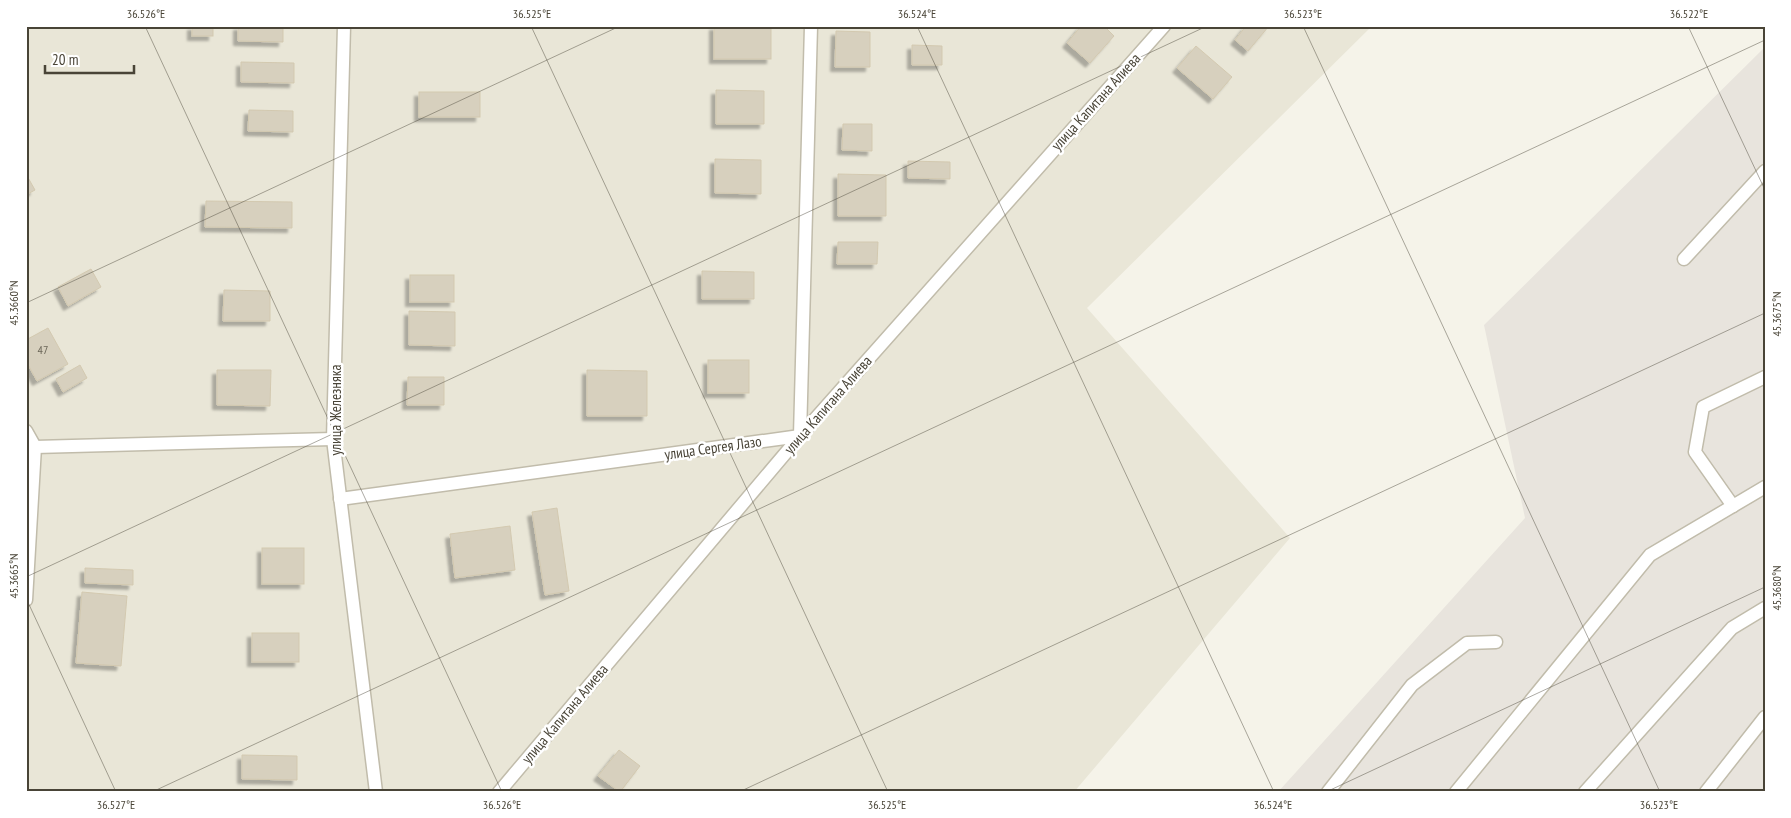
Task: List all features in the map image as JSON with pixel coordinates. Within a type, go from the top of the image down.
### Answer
[{"type":"lane","name":"улица Железняка","points":[[344,26],[333,439],[376,792]]},
{"type":"lane","points":[[800,436],[811,26]]},
{"type":"lane","name":"улица Капитана Алиева","points":[[499,792],[800,436],[1164,26]]},
{"type":"lane","points":[[1684,259],[1765,171]]},
{"type":"lane","points":[[1733,506],[1695,452],[1703,407],[1765,376]]},
{"type":"lane","points":[[26,431],[35,447],[26,600]]},
{"type":"lane","name":"улица Сергея Лазо","points":[[340,498],[800,436]]},
{"type":"lane","points":[[35,447],[333,439]]},
{"type":"lane","points":[[1456,792],[1650,555],[1765,487]]},
{"type":"lane","points":[[1585,792],[1732,628],[1765,608]]},
{"type":"lane","points":[[1328,792],[1412,685],[1467,643],[1496,642]]},
{"type":"lane","points":[[1706,792],[1765,717]]},
{"type":"shaded area","points":[[26,26],[1372,26],[1087,308],[1290,538],[1074,792],[26,792]]},
{"type":"shaded area","points":[[1765,47],[1765,792],[1278,792],[1525,518],[1484,325]]},
{"type":"building","points":[[192,26],[213,26],[213,36],[192,36]]},
{"type":"building","points":[[238,26],[283,26],[283,42],[238,41]]},
{"type":"building","points":[[714,26],[771,26],[771,59],[714,59]]},
{"type":"building","points":[[1081,26],[1104,26],[1114,36],[1090,63],[1067,43]]},
{"type":"building","points":[[1246,26],[1269,26],[1248,51],[1235,40]]},
{"type":"building","points":[[836,31],[870,32],[870,67],[835,67]]},
{"type":"building","points":[[912,45],[942,46],[942,65],[912,65]]},
{"type":"building","points":[[1196,46],[1232,77],[1213,99],[1177,68]]},
{"type":"building","points":[[241,62],[294,63],[294,83],[241,82]]},
{"type":"building","points":[[716,90],[764,91],[764,124],[716,124]]},
{"type":"building","points":[[419,92],[480,92],[480,117],[419,117]]},
{"type":"building","points":[[249,110],[293,111],[293,132],[248,131]]},
{"type":"building","points":[[843,124],[872,124],[872,151],[842,150]]},
{"type":"building","points":[[715,159],[761,160],[761,194],[715,193]]},
{"type":"building","points":[[908,161],[950,162],[950,179],[908,178]]},
{"type":"building","points":[[26,174],[35,190],[26,195]]},
{"type":"building","points":[[838,174],[886,175],[886,216],[838,216]]},
{"type":"building","points":[[206,201],[292,202],[292,228],[205,227]]},
{"type":"building","points":[[838,242],[878,242],[877,264],[837,264]]},
{"type":"building","points":[[91,269],[101,287],[68,306],[58,287]]},
{"type":"building","points":[[702,271],[754,272],[754,299],[702,299]]},
{"type":"building","points":[[410,275],[454,275],[454,302],[410,302]]},
{"type":"building","points":[[224,290],[270,291],[270,321],[223,321]]},
{"type":"building","points":[[409,311],[455,312],[455,346],[409,345]]},
{"type":"building","points":[[48,328],[68,364],[37,381],[26,361],[26,340]]},
{"type":"building","points":[[708,360],[749,360],[749,393],[708,393]]},
{"type":"building","points":[[80,365],[87,378],[63,392],[56,379]]},
{"type":"building","points":[[217,370],[271,370],[270,406],[217,405]]},
{"type":"building","points":[[587,370],[647,371],[647,416],[587,416]]},
{"type":"building","points":[[408,377],[444,377],[444,405],[407,405]]},
{"type":"building","points":[[557,508],[569,591],[545,595],[532,512]]},
{"type":"building","points":[[510,526],[515,570],[455,578],[450,534]]},
{"type":"building","points":[[262,548],[304,548],[304,584],[262,584]]},
{"type":"building","points":[[85,568],[133,570],[133,585],[85,583]]},
{"type":"building","points":[[82,592],[127,596],[121,666],[76,663]]},
{"type":"building","points":[[252,633],[299,633],[299,662],[252,662]]},
{"type":"building","points":[[619,750],[640,766],[620,792],[598,776]]},
{"type":"building","points":[[242,755],[297,756],[297,780],[242,779]]}]
